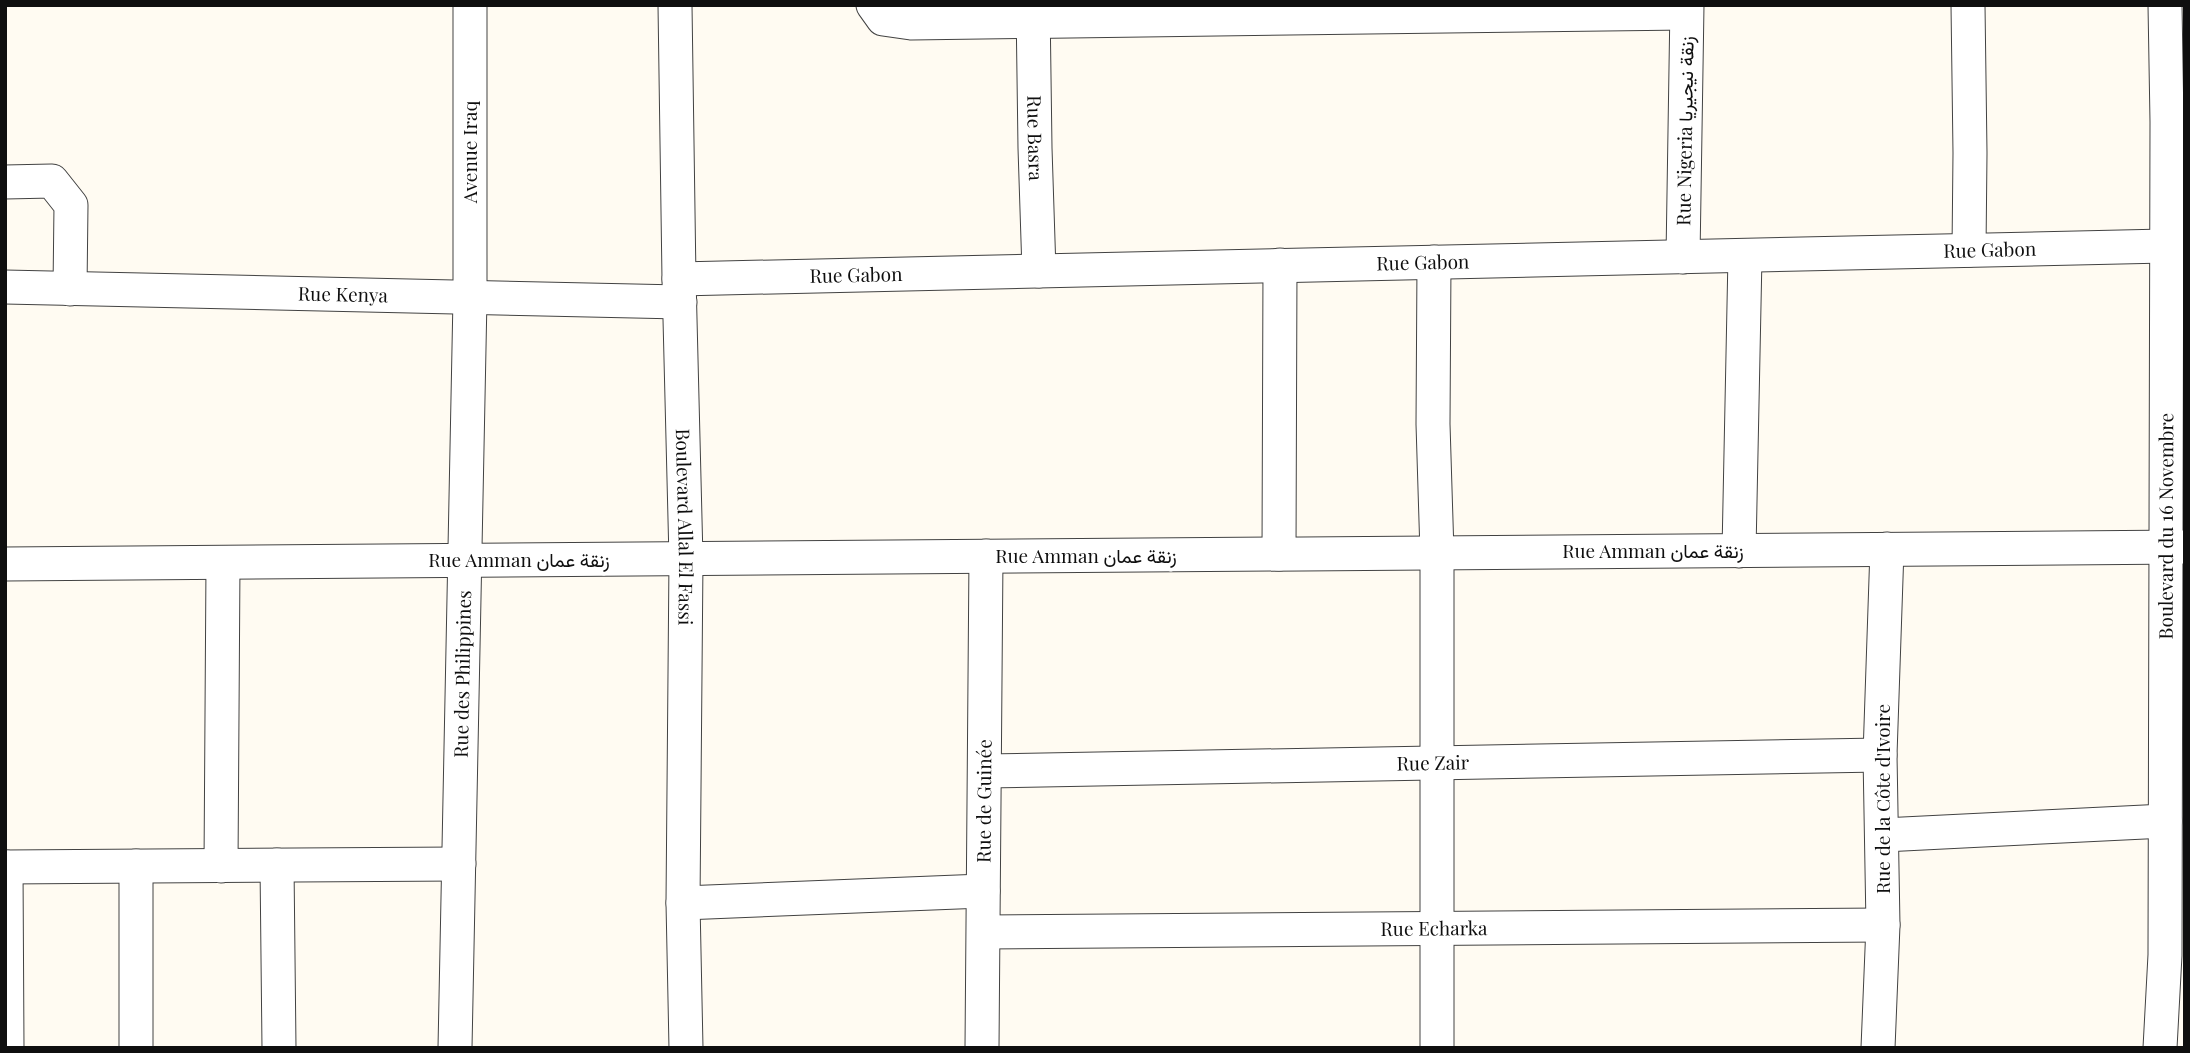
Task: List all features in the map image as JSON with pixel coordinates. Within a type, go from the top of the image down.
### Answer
[{"type":"street","name":"Avenue Iraq","points":[[470,5],[470,298]]},
{"type":"street","name":"Boulevard Allal El Fassi","points":[[675,5],[686,559],[683,903],[686,1048]]},
{"type":"street","points":[[873,5],[883,19],[911,23],[1033,13],[1686,9]]},
{"type":"street","name":"Boulevard du 16 Novembre","points":[[2160,1048],[2165,955],[2165,821],[2175,735],[2176,547],[2175,284],[2165,246],[2165,5]]},
{"type":"street","name":"Rue Nigeria زنقة نيجيريا","points":[[1683,257],[1686,9]]},
{"type":"street","name":"Rue Basra","points":[[1033,13],[1040,271]]},
{"type":"street","points":[[1968,20],[1969,250]]},
{"type":"street","points":[[5,182],[52,181],[71,205],[70,289]]},
{"type":"street","name":"Rue Gabon","points":[[679,290],[1040,271],[2165,246]]},
{"type":"street","points":[[1739,551],[1745,256]]},
{"type":"street","points":[[1434,262],[1437,1048]]},
{"type":"street","points":[[1279,554],[1280,265]]},
{"type":"street","name":"Rue Kenya","points":[[5,287],[470,298],[679,290]]},
{"type":"street","name":"Rue des Philippines","points":[[455,1048],[470,298]]},
{"type":"street","name":"Rue Amman زنقة عمان","points":[[5,564],[2176,547]]},
{"type":"street","name":"Rue de la Côte d'Ivoire","points":[[1878,1048],[1884,925],[1880,755],[1887,550]]},
{"type":"street","name":"Rue de Guinée","points":[[982,1048],[986,556]]},
{"type":"street","points":[[221,866],[223,562]]},
{"type":"street","name":"Rue Zair","points":[[985,771],[1880,755]]},
{"type":"street","points":[[1883,835],[2165,821]]},
{"type":"street","points":[[7,1048],[6,867],[459,864]]},
{"type":"street","points":[[277,865],[279,1048]]},
{"type":"street","points":[[136,866],[136,1048]]},
{"type":"street","points":[[683,903],[983,891]]},
{"type":"street","name":"Rue Echarka","points":[[984,932],[1884,925]]}]
